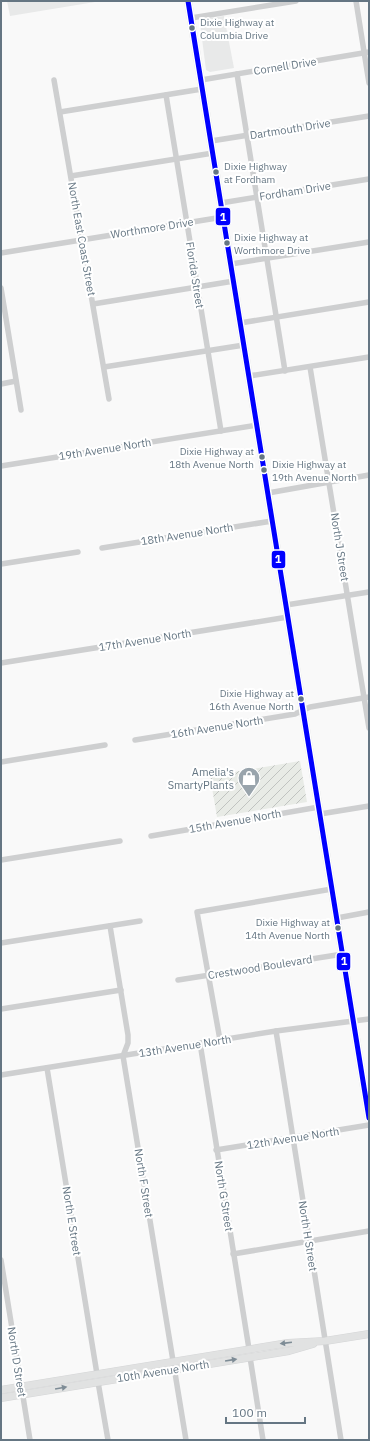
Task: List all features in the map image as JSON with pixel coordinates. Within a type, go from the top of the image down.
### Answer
[{"type":"main road","points":[[188,1],[369,1118]]},
{"type":"main road","name":"10th Avenue North","points":[[1,1390],[288,1343],[325,1341],[369,1334]]},
{"type":"main road","name":"10th Avenue North","points":[[1,1398],[289,1351],[325,1341]]},
{"type":"street","points":[[191,18],[296,1]]},
{"type":"street","points":[[356,1],[367,53],[369,83]]},
{"type":"street","name":"Cornell Drive","points":[[201,80],[367,53]]},
{"type":"street","points":[[237,74],[285,371]]},
{"type":"street","name":"North East Coast Street","points":[[54,80],[109,399]]},
{"type":"street","points":[[60,112],[202,89]]},
{"type":"street","name":"Florida Street","points":[[166,95],[220,431]]},
{"type":"street","name":"Dartmouth Drive","points":[[211,142],[369,116]]},
{"type":"street","points":[[71,176],[213,153]]},
{"type":"street","name":"Fordham Drive","points":[[221,203],[369,179]]},
{"type":"street","name":"Worthmore Drive","points":[[1,252],[223,217]]},
{"type":"street","points":[[231,264],[369,242]]},
{"type":"street","points":[[93,304],[234,281]]},
{"type":"street","points":[[1,288],[3,318],[21,410]]},
{"type":"street","points":[[240,323],[369,302]]},
{"type":"street","points":[[104,367],[244,345]]},
{"type":"street","points":[[249,376],[369,357]]},
{"type":"street","name":"North J Street","points":[[310,367],[348,595],[367,698],[369,728]]},
{"type":"street","points":[[1,384],[16,381]]},
{"type":"street","name":"19th Avenue North","points":[[1,466],[257,425]]},
{"type":"street","points":[[268,493],[369,475]]},
{"type":"street","name":"18th Avenue North","points":[[102,548],[272,521]]},
{"type":"street","points":[[1,564],[78,552]]},
{"type":"street","points":[[286,606],[369,592]]},
{"type":"street","name":"17th Avenue North","points":[[1,663],[288,617]]},
{"type":"street","name":"16th Avenue North","points":[[135,740],[295,714],[310,707],[367,698]]},
{"type":"street","points":[[1,762],[105,745]]},
{"type":"street","name":"15th Avenue North","points":[[152,836],[319,810],[369,806]]},
{"type":"street","points":[[1,860],[120,841]]},
{"type":"street","points":[[220,1040],[197,912],[332,889]]},
{"type":"street","points":[[337,918],[369,912]]},
{"type":"street","points":[[1,943],[140,921]]},
{"type":"street","name":"North F Street","points":[[110,926],[128,1035],[128,1043],[123,1056],[186,1440]]},
{"type":"street","name":"Crestwood Boulevard","points":[[178,980],[343,954]]},
{"type":"street","points":[[1,1009],[121,990]]},
{"type":"street","name":"13th Avenue North","points":[[1,1075],[276,1031],[369,1019]]},
{"type":"street","name":"North H Street","points":[[276,1031],[341,1440]]},
{"type":"street","name":"North G Street","points":[[200,1044],[249,1349]]},
{"type":"street","name":"North E Street","points":[[48,1068],[97,1374]]},
{"type":"street","name":"12th Avenue North","points":[[216,1150],[369,1125]]},
{"type":"street","points":[[233,1254],[369,1232]]},
{"type":"street","name":"North D Street","points":[[1,1260],[30,1440]]},
{"type":"street","points":[[250,1357],[263,1440]]},
{"type":"street","points":[[98,1382],[108,1440]]},
{"type":"shaded area","points":[[7,1],[101,1],[10,16]]},
{"type":"shaded area","points":[[224,16],[234,68],[210,72],[206,70],[200,23],[203,19]]},
{"type":"shaded area","points":[[300,761],[307,802],[217,817],[210,776]]},
{"type":"transit line","name":"1","points":[[188,1],[369,1118]]},
{"type":"place","name":"Dixie Highway at Columbia Drive","points":[[192,28]]},
{"type":"place","name":"Dixie Highway at Fordham","points":[[216,172]]},
{"type":"place","name":"Dixie Highway at Worthmore Drive","points":[[227,243]]},
{"type":"place","name":"Dixie Highway at 18th Avenue North","points":[[262,457]]},
{"type":"place","name":"Dixie Highway at 19th Avenue North","points":[[264,470]]},
{"type":"place","name":"Dixie Highway at 16th Avenue North","points":[[301,699]]},
{"type":"place","name":"Amelia's SmartyPlants","points":[[249,798]]},
{"type":"place","name":"Dixie Highway at 14th Avenue North","points":[[338,928]]}]
